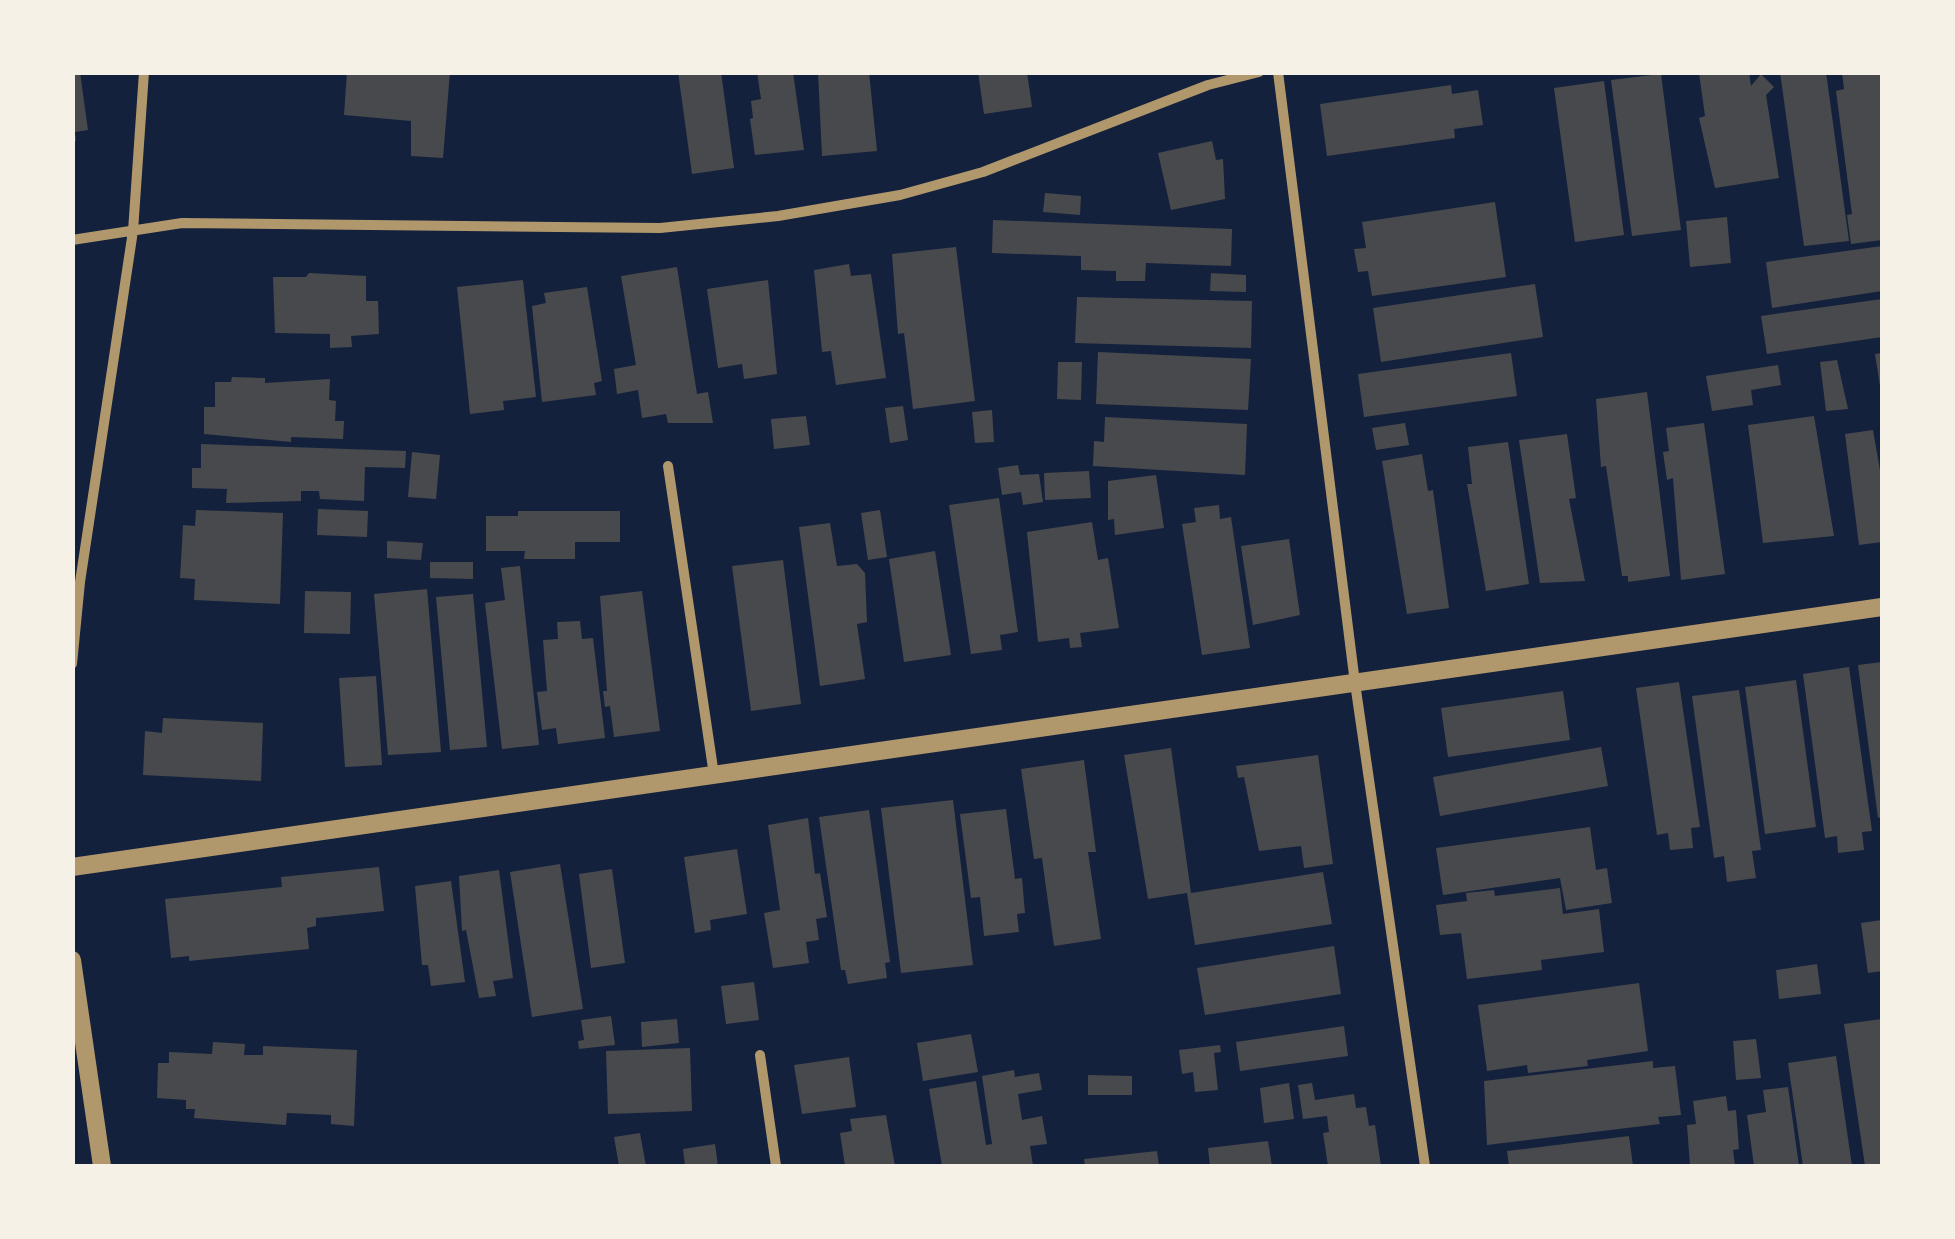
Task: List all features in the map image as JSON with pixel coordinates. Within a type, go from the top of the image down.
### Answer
[{"type":"street","points":[[72,664],[80,582],[133,231],[144,72]]},
{"type":"street","points":[[72,240],[182,223],[660,228],[778,216],[900,195],[983,172],[1208,85],[1258,72]]},
{"type":"street","points":[[1278,72],[1356,683],[1425,1166]]},
{"type":"street","points":[[668,466],[714,775]]},
{"type":"street","points":[[72,867],[1882,607]]},
{"type":"street","points":[[72,960],[102,1166]]},
{"type":"street","points":[[760,1055],[776,1166]]},
{"type":"building","points":[[72,72],[80,72],[88,130],[75,132],[76,141],[72,141]]},
{"type":"building","points":[[347,72],[450,72],[443,158],[411,156],[411,121],[344,115]]},
{"type":"building","points":[[678,72],[721,72],[734,168],[692,174]]},
{"type":"building","points":[[757,72],[793,72],[804,150],[755,155],[750,119],[751,101],[761,99]]},
{"type":"building","points":[[818,72],[869,72],[877,151],[822,156]]},
{"type":"building","points":[[978,72],[1027,72],[1032,107],[984,114]]},
{"type":"building","points":[[1749,72],[1751,86],[1761,74],[1774,87],[1766,95],[1779,178],[1715,188],[1699,118],[1705,116],[1699,73]]},
{"type":"building","points":[[1780,72],[1826,72],[1849,241],[1804,246]]},
{"type":"building","points":[[1842,72],[1882,72],[1882,240],[1851,244],[1847,215],[1852,214],[1836,91],[1844,89]]},
{"type":"building","points":[[1661,74],[1681,230],[1632,236],[1611,80]]},
{"type":"building","points":[[1604,81],[1624,235],[1575,242],[1554,88]]},
{"type":"building","points":[[1451,85],[1452,94],[1478,90],[1483,125],[1454,129],[1455,138],[1327,156],[1320,104]]},
{"type":"building","points":[[1212,141],[1216,160],[1223,159],[1225,199],[1171,210],[1158,153]]},
{"type":"building","points":[[1045,193],[1081,196],[1080,215],[1043,212]]},
{"type":"building","points":[[1495,202],[1506,277],[1372,296],[1368,271],[1358,272],[1354,249],[1366,248],[1362,222]]},
{"type":"building","points":[[1727,217],[1731,263],[1690,267],[1686,221]]},
{"type":"building","points":[[993,220],[1232,229],[1231,266],[1146,263],[1145,281],[1116,281],[1116,271],[1081,270],[1081,256],[992,253]]},
{"type":"building","points":[[1882,246],[1882,291],[1772,308],[1766,262]]},
{"type":"building","points":[[956,247],[975,401],[913,409],[904,333],[898,334],[892,254]]},
{"type":"building","points":[[849,264],[851,276],[871,274],[886,378],[836,385],[831,351],[822,352],[814,270]]},
{"type":"building","points":[[677,267],[697,394],[708,392],[713,423],[668,423],[666,414],[642,418],[638,390],[617,394],[614,369],[636,365],[621,276]]},
{"type":"building","points":[[309,273],[366,276],[366,301],[378,301],[379,334],[351,336],[352,347],[330,348],[330,334],[275,333],[273,277],[306,277]]},
{"type":"building","points":[[1211,273],[1246,275],[1246,292],[1210,291]]},
{"type":"building","points":[[523,280],[536,397],[503,401],[504,410],[470,414],[457,287]]},
{"type":"building","points":[[768,280],[777,374],[744,379],[742,364],[718,368],[707,289]]},
{"type":"building","points":[[1535,284],[1543,337],[1381,362],[1373,308]]},
{"type":"building","points":[[587,287],[602,381],[594,383],[596,395],[542,402],[532,306],[546,303],[544,293]]},
{"type":"building","points":[[1077,297],[1252,301],[1251,348],[1075,343]]},
{"type":"building","points":[[1882,299],[1882,337],[1767,354],[1761,316]]},
{"type":"building","points":[[1098,352],[1251,359],[1248,410],[1096,404]]},
{"type":"building","points":[[1511,353],[1517,396],[1364,417],[1358,374]]},
{"type":"building","points":[[1882,353],[1882,385],[1880,386],[1875,354]]},
{"type":"building","points":[[1837,360],[1848,409],[1826,411],[1820,362]]},
{"type":"building","points":[[1058,362],[1082,362],[1081,400],[1057,399]]},
{"type":"building","points":[[1778,365],[1781,385],[1751,390],[1753,405],[1712,411],[1706,376]]},
{"type":"building","points":[[232,377],[265,378],[265,383],[330,379],[329,400],[336,401],[335,421],[344,421],[343,439],[291,437],[291,442],[204,434],[204,407],[215,407],[215,382],[231,382]]},
{"type":"building","points":[[1647,392],[1670,576],[1628,582],[1628,576],[1622,576],[1606,466],[1601,467],[1596,399]]},
{"type":"building","points":[[903,406],[908,440],[890,443],[885,408]]},
{"type":"building","points":[[992,410],[994,442],[975,443],[972,412]]},
{"type":"building","points":[[806,416],[810,445],[774,449],[771,419]]},
{"type":"building","points":[[1814,416],[1834,536],[1763,543],[1748,425]]},
{"type":"building","points":[[1105,417],[1247,424],[1245,475],[1093,466],[1094,441],[1104,442]]},
{"type":"building","points":[[1405,423],[1409,445],[1376,450],[1372,428]]},
{"type":"building","points":[[1704,423],[1725,574],[1681,580],[1673,478],[1667,480],[1663,452],[1669,451],[1666,428]]},
{"type":"building","points":[[1873,430],[1882,482],[1882,542],[1859,545],[1845,434]]},
{"type":"building","points":[[1567,434],[1576,498],[1569,499],[1585,581],[1540,583],[1519,440]]},
{"type":"building","points":[[1508,442],[1529,584],[1486,591],[1467,484],[1472,484],[1468,447]]},
{"type":"building","points":[[201,444],[406,451],[405,468],[365,467],[364,501],[320,499],[319,491],[301,491],[301,501],[226,503],[227,489],[192,488],[192,468],[201,468]]},
{"type":"building","points":[[412,452],[440,455],[436,499],[408,497]]},
{"type":"building","points":[[1422,454],[1428,491],[1433,490],[1449,608],[1407,614],[1382,461]]},
{"type":"building","points":[[1018,465],[1020,475],[1039,474],[1043,502],[1023,505],[1021,492],[1002,495],[998,468]]},
{"type":"building","points":[[1089,471],[1091,498],[1045,500],[1044,473]]},
{"type":"building","points":[[1156,475],[1164,528],[1115,535],[1114,519],[1108,520],[1108,481]]},
{"type":"building","points":[[999,498],[1018,632],[1000,635],[1002,650],[971,654],[949,505]]},
{"type":"building","points":[[1219,505],[1220,519],[1231,517],[1250,648],[1202,655],[1182,524],[1196,522],[1194,508]]},
{"type":"building","points":[[318,509],[368,511],[367,537],[317,535]]},
{"type":"building","points":[[196,510],[283,513],[280,604],[194,600],[195,579],[180,578],[183,525],[195,526]]},
{"type":"building","points":[[880,510],[887,557],[868,560],[861,513]]},
{"type":"building","points":[[518,511],[620,511],[620,542],[575,542],[575,559],[524,559],[525,551],[486,551],[486,516],[518,516]]},
{"type":"building","points":[[1092,522],[1098,560],[1108,558],[1119,628],[1080,633],[1082,647],[1070,648],[1069,638],[1038,642],[1027,532]]},
{"type":"building","points":[[830,523],[837,566],[857,564],[865,573],[867,622],[857,624],[865,679],[820,686],[799,527]]},
{"type":"building","points":[[1289,539],[1300,615],[1253,625],[1241,546]]},
{"type":"building","points":[[387,541],[423,543],[421,560],[387,558]]},
{"type":"building","points":[[935,551],[951,655],[904,662],[889,559]]},
{"type":"building","points":[[783,560],[801,704],[751,711],[732,566]]},
{"type":"building","points":[[430,562],[473,562],[473,579],[430,578]]},
{"type":"building","points":[[520,566],[539,745],[502,749],[485,603],[505,600],[501,568]]},
{"type":"building","points":[[427,589],[441,752],[388,755],[374,594]]},
{"type":"building","points":[[305,591],[351,592],[350,634],[304,633]]},
{"type":"building","points":[[642,591],[660,731],[614,737],[610,706],[605,707],[603,691],[607,691],[600,596]]},
{"type":"building","points":[[473,594],[487,747],[450,750],[436,597]]},
{"type":"building","points":[[580,621],[582,639],[593,638],[605,738],[558,744],[556,728],[542,730],[537,692],[547,691],[543,640],[558,639],[557,622]]},
{"type":"building","points":[[1882,662],[1882,817],[1878,818],[1858,665]]},
{"type":"building","points":[[1849,667],[1872,831],[1862,832],[1864,850],[1838,853],[1837,836],[1825,838],[1803,674]]},
{"type":"building","points":[[376,676],[382,765],[345,767],[339,678]]},
{"type":"building","points":[[1796,680],[1816,827],[1765,834],[1745,687]]},
{"type":"building","points":[[1679,682],[1700,827],[1691,828],[1693,848],[1670,850],[1668,833],[1657,835],[1636,688]]},
{"type":"building","points":[[1739,690],[1761,850],[1752,851],[1756,878],[1727,882],[1724,856],[1714,858],[1692,696]]},
{"type":"building","points":[[1563,691],[1570,740],[1448,757],[1441,708]]},
{"type":"building","points":[[163,718],[263,723],[261,781],[143,775],[145,731],[162,733]]},
{"type":"building","points":[[1601,747],[1608,786],[1440,816],[1433,777]]},
{"type":"building","points":[[1171,748],[1191,893],[1323,872],[1332,924],[1195,945],[1187,893],[1148,899],[1124,755]]},
{"type":"building","points":[[1318,755],[1333,864],[1304,868],[1301,846],[1259,851],[1244,777],[1238,778],[1236,766]]},
{"type":"building","points":[[1084,760],[1096,852],[1088,852],[1101,939],[1054,946],[1042,858],[1034,859],[1021,769]]},
{"type":"building","points":[[953,800],[973,965],[901,973],[881,808]]},
{"type":"building","points":[[1006,809],[1015,879],[1022,878],[1025,913],[1017,914],[1019,932],[984,936],[980,897],[971,898],[960,814]]},
{"type":"building","points":[[869,810],[890,962],[885,963],[887,978],[848,984],[845,970],[841,970],[819,817]]},
{"type":"building","points":[[808,818],[815,874],[820,873],[827,917],[816,919],[819,940],[806,942],[809,963],[773,968],[764,913],[780,910],[768,825]]},
{"type":"building","points":[[1590,827],[1596,870],[1607,868],[1612,903],[1566,910],[1560,878],[1443,895],[1436,848]]},
{"type":"building","points":[[737,849],[747,914],[710,920],[711,930],[695,933],[684,857]]},
{"type":"building","points":[[560,864],[583,1009],[532,1017],[510,872]]},
{"type":"building","points":[[379,867],[384,911],[316,918],[316,926],[307,928],[309,949],[189,961],[189,956],[171,958],[165,899],[282,887],[281,877]]},
{"type":"building","points":[[612,869],[625,963],[591,968],[579,874]]},
{"type":"building","points":[[499,870],[513,978],[493,981],[496,996],[479,998],[466,930],[462,931],[459,876]]},
{"type":"building","points":[[451,881],[465,982],[431,986],[428,965],[422,965],[415,886]]},
{"type":"building","points":[[1560,888],[1563,914],[1599,909],[1604,952],[1541,960],[1542,970],[1467,979],[1461,933],[1440,935],[1436,905],[1467,901],[1466,893],[1494,890],[1495,896]]},
{"type":"building","points":[[1882,920],[1882,971],[1868,973],[1861,923]]},
{"type":"building","points":[[1334,946],[1341,994],[1205,1015],[1197,968]]},
{"type":"building","points":[[1817,964],[1821,994],[1779,999],[1776,970]]},
{"type":"building","points":[[754,982],[759,1020],[726,1024],[721,986]]},
{"type":"building","points":[[1639,983],[1648,1051],[1587,1060],[1588,1066],[1528,1073],[1527,1065],[1487,1071],[1478,1005]]},
{"type":"building","points":[[611,1016],[615,1045],[579,1049],[578,1041],[584,1040],[581,1020]]},
{"type":"building","points":[[677,1019],[679,1043],[642,1047],[641,1022]]},
{"type":"building","points":[[1882,1019],[1882,1166],[1865,1166],[1844,1024]]},
{"type":"building","points":[[1344,1026],[1348,1056],[1240,1071],[1236,1042]]},
{"type":"building","points":[[971,1034],[978,1072],[923,1081],[917,1043]]},
{"type":"building","points":[[1756,1039],[1761,1078],[1736,1080],[1733,1041]]},
{"type":"building","points":[[213,1042],[245,1044],[244,1055],[263,1055],[263,1046],[357,1050],[354,1126],[331,1124],[331,1115],[287,1113],[286,1125],[194,1118],[195,1109],[186,1109],[186,1100],[157,1098],[158,1063],[169,1063],[169,1052],[212,1054]]},
{"type":"building","points":[[1220,1045],[1221,1052],[1214,1053],[1218,1090],[1195,1092],[1193,1072],[1182,1074],[1179,1050]]},
{"type":"building","points":[[690,1048],[692,1111],[608,1114],[606,1051]]},
{"type":"building","points":[[1836,1056],[1852,1166],[1803,1166],[1788,1063]]},
{"type":"building","points":[[849,1057],[856,1107],[802,1114],[794,1065]]},
{"type":"building","points":[[1653,1061],[1653,1068],[1675,1066],[1681,1115],[1658,1117],[1660,1124],[1487,1145],[1484,1081]]},
{"type":"building","points":[[1014,1070],[1015,1077],[1039,1073],[1042,1090],[1018,1094],[1022,1120],[1042,1116],[1047,1144],[1030,1146],[1033,1166],[942,1166],[929,1089],[976,1081],[986,1145],[992,1144],[982,1076]]},
{"type":"building","points":[[1088,1075],[1132,1076],[1132,1095],[1088,1095]]},
{"type":"building","points":[[1289,1083],[1294,1119],[1264,1123],[1260,1088]]},
{"type":"building","points":[[1312,1083],[1315,1100],[1354,1094],[1356,1108],[1366,1107],[1369,1126],[1375,1125],[1381,1166],[1328,1166],[1323,1133],[1329,1132],[1327,1116],[1303,1119],[1298,1085]]},
{"type":"building","points":[[1788,1087],[1799,1166],[1754,1166],[1747,1115],[1766,1112],[1763,1090]]},
{"type":"building","points":[[1726,1096],[1728,1111],[1736,1110],[1739,1149],[1733,1150],[1735,1166],[1690,1166],[1687,1125],[1696,1124],[1693,1101]]},
{"type":"building","points":[[886,1115],[895,1166],[845,1166],[840,1133],[852,1131],[850,1119]]},
{"type":"building","points":[[640,1133],[646,1166],[619,1166],[614,1137]]},
{"type":"building","points":[[1629,1136],[1633,1166],[1509,1166],[1507,1151]]},
{"type":"building","points":[[1268,1141],[1272,1166],[1210,1166],[1208,1148]]},
{"type":"building","points":[[715,1144],[718,1166],[685,1166],[683,1149]]},
{"type":"building","points":[[1157,1151],[1159,1166],[1085,1166],[1084,1159]]}]
